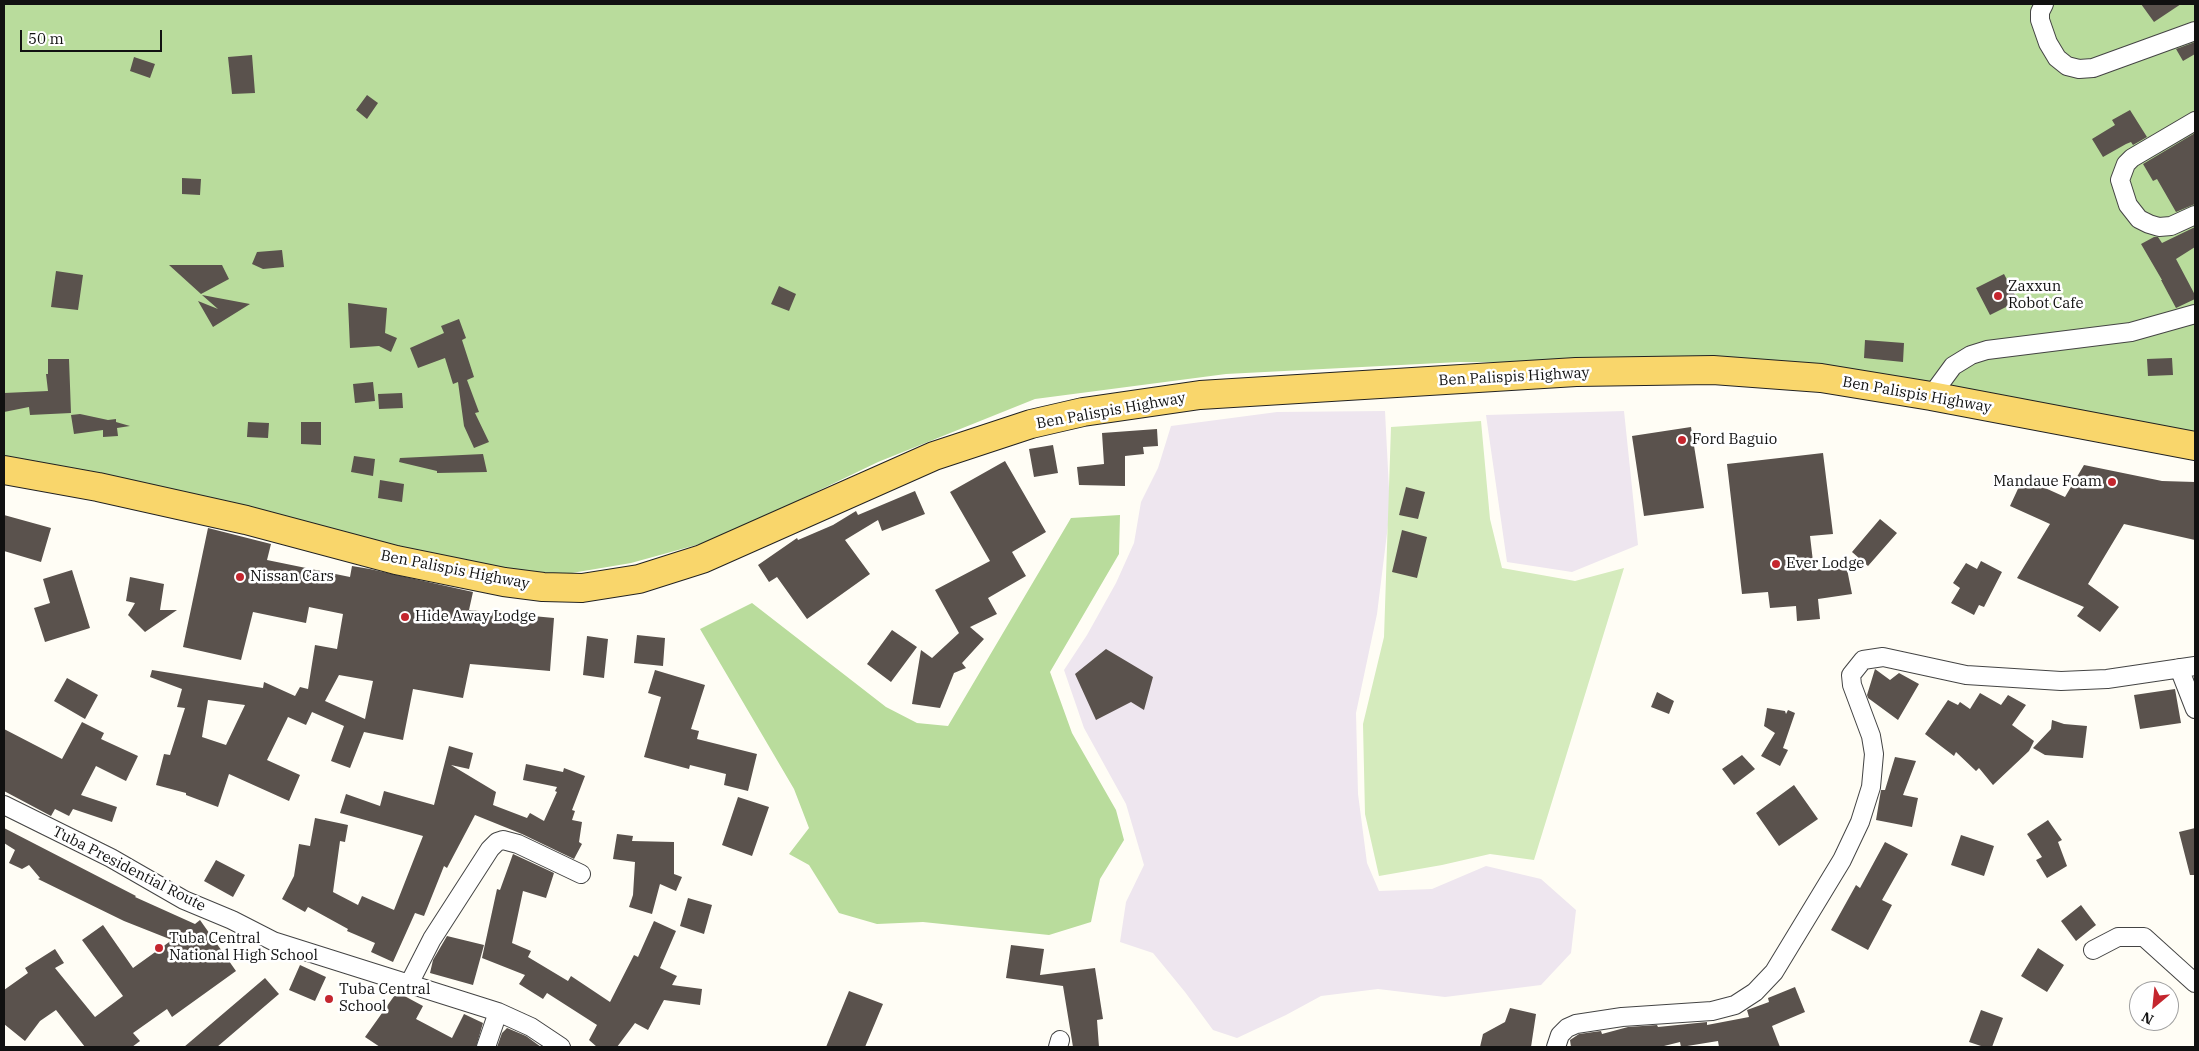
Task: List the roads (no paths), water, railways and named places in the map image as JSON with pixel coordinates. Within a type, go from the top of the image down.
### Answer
[{"type":"main road","name":"Ben Palispis Highway","points":[[4,470],[246,520],[396,560],[504,582],[543,587],[582,588],[640,579],[702,559],[934,456],[1014,430],[1083,412],[1190,397],[1576,372],[1713,370],[1821,378],[1931,396],[2195,446]]},
{"type":"street","points":[[2044,4],[2040,12],[2040,20],[2048,43],[2058,58],[2067,66],[2079,69],[2101,65],[2195,31]]},
{"type":"street","points":[[2195,121],[2132,158],[2126,164],[2120,180],[2128,205],[2139,219],[2149,224],[2159,227],[2171,226],[2195,215]]},
{"type":"street","points":[[1931,396],[1946,373],[1961,360],[1987,350],[2131,332],[2195,314]]},
{"type":"street","points":[[1556,1047],[1560,1035],[1567,1028],[1576,1024],[1622,1017],[1712,1011],[1735,1005],[1756,992],[1774,972],[1842,860],[1860,822],[1871,787],[1874,754],[1871,736],[1852,685],[1851,675],[1863,660],[1883,657],[1966,675],[2061,681],[2107,679],[2187,667],[2195,709]]},
{"type":"street","name":"Tuba Presidential Route","points":[[4,805],[111,858],[184,900],[238,922],[273,941],[498,1012],[531,1027],[561,1047]]},
{"type":"street","points":[[409,984],[432,939],[490,849],[498,842],[503,840],[518,844],[581,874]]},
{"type":"street","points":[[2093,950],[2118,937],[2144,937],[2195,983]]},
{"type":"street","points":[[486,1047],[498,1012]]},
{"type":"place","name":"Zaxxun Robot Cafe","points":[[1998,296]]},
{"type":"place","name":"Ford Baguio","points":[[1682,440]]},
{"type":"place","name":"Mandaue Foam","points":[[2112,482]]},
{"type":"place","name":"Ever Lodge","points":[[1776,564]]},
{"type":"place","name":"Nissan Cars","points":[[240,577]]},
{"type":"place","name":"Hide Away Lodge","points":[[405,617]]},
{"type":"place","name":"Tuba Central National High School","points":[[159,948]]},
{"type":"place","name":"Tuba Central School","points":[[329,999]]}]
